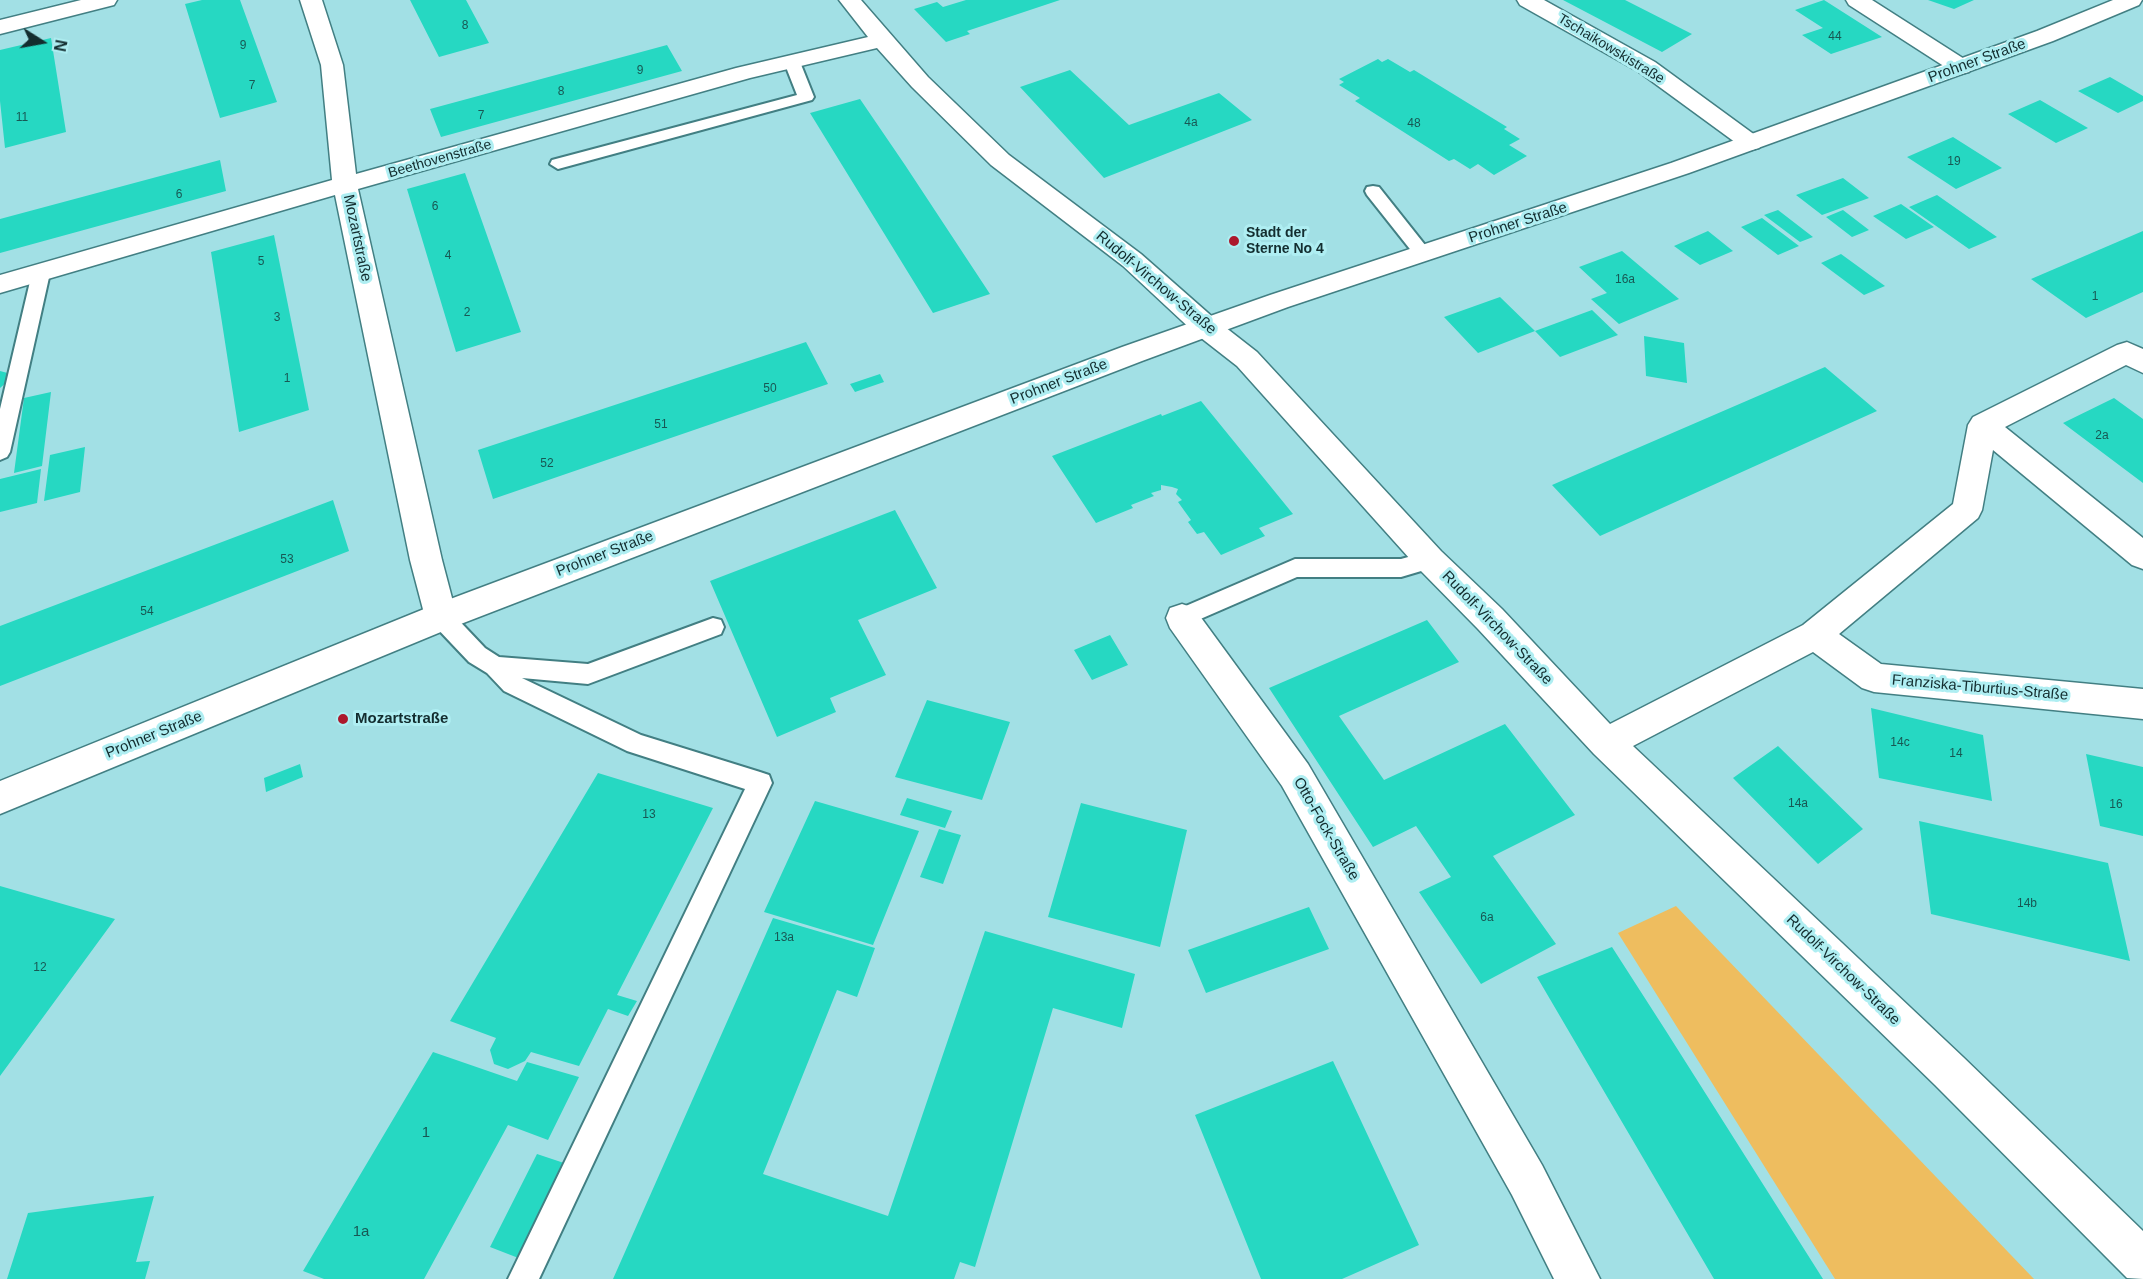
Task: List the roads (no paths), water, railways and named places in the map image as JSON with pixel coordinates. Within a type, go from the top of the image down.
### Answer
[{"type":"street","points":[[0,27],[106,0]]},
{"type":"street","name":"Mozartstraße","points":[[311,0],[332,65],[345,186],[426,560],[441,617]]},
{"type":"street","name":"Rudolf-Virchow-Straße","points":[[850,0],[882,40],[1000,160],[1132,260],[1206,327],[1247,359],[1430,560],[1490,619],[1606,743],[1958,1080],[2143,1262]]},
{"type":"street","name":"Tschaikowskistraße","points":[[1528,0],[1647,67],[1751,143]]},
{"type":"street","points":[[1857,0],[1961,67]]},
{"type":"street","name":"Prohner Straße","points":[[0,798],[441,617],[1206,327],[1751,143],[2045,36],[2132,0]]},
{"type":"street","name":"Beethovenstraße","points":[[0,284],[194,227],[744,73],[882,40]]},
{"type":"street","points":[[1983,425],[2138,353]]},
{"type":"street","points":[[1983,425],[2143,556]]},
{"type":"street","points":[[1606,743],[1815,635],[1967,510],[1983,425]]},
{"type":"street","name":"Otto-Fock-Straße","points":[[1182,618],[1294,775],[1527,1180],[1578,1279]]},
{"type":"street","name":"Franziska-Tiburtius-Straße","points":[[1815,635],[1874,678],[2143,704]]},
{"type":"lane","points":[[558,164],[806,97],[792,62]]},
{"type":"lane","points":[[1373,191],[1423,254]]},
{"type":"lane","points":[[0,452],[40,273]]},
{"type":"lane","name":"Otto-Fock-Straße","points":[[1182,618],[1294,568],[1401,568],[1430,560]]},
{"type":"lane","points":[[441,617],[477,655],[495,666],[512,684],[635,744],[760,783],[523,1279]]},
{"type":"lane","points":[[495,666],[588,674],[713,627]]},
{"type":"place","name":"Stadt der Sterne No 4","points":[[1234,241]]},
{"type":"place","name":"Mozartstraße","points":[[343,719]]}]
